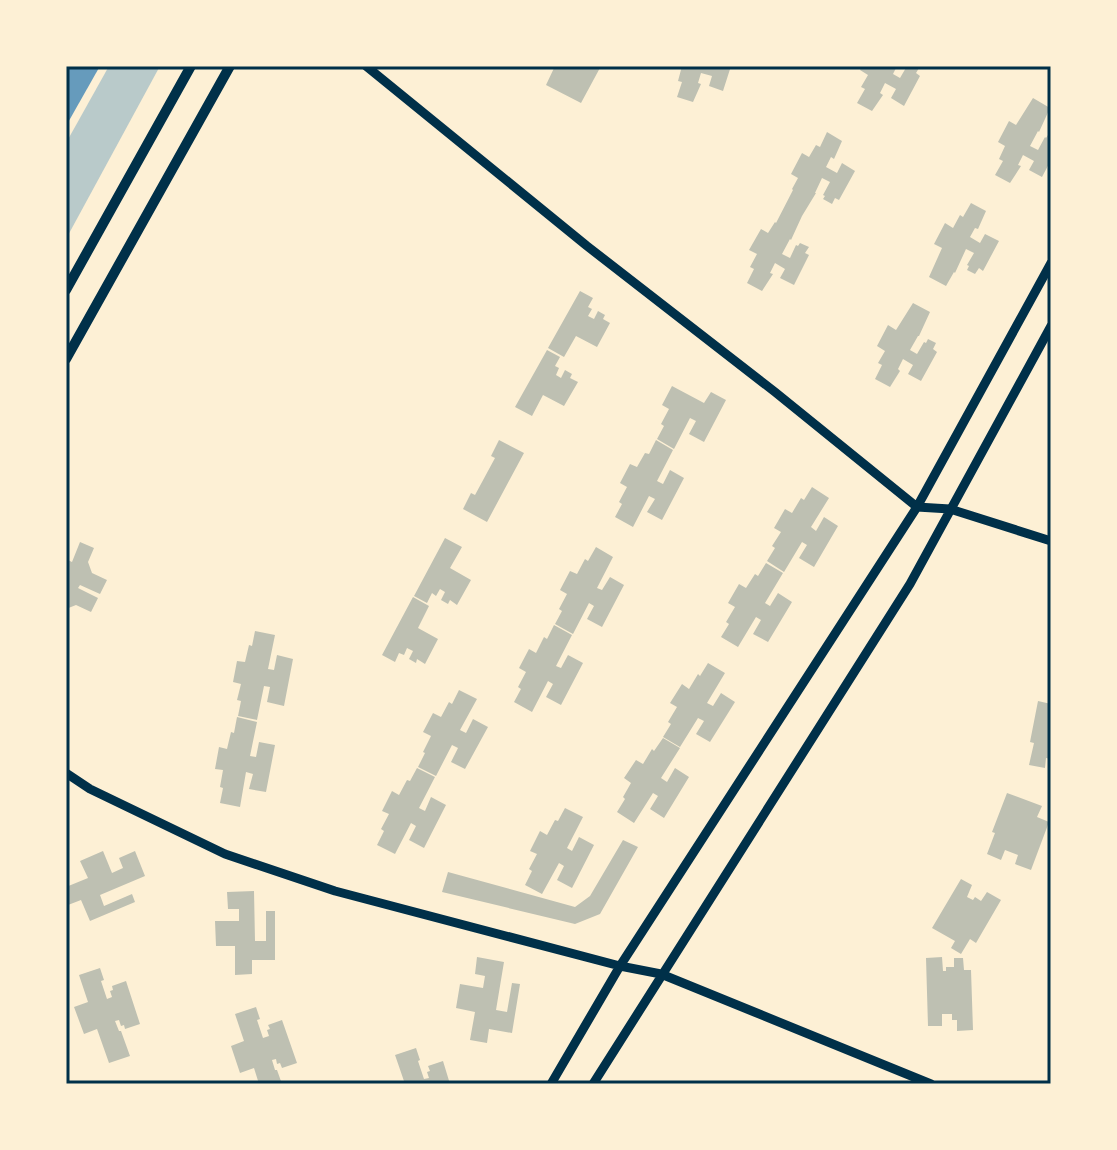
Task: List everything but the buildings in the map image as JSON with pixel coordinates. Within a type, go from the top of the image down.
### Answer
[{"type":"main road","points":[[66,290],[191,66]]},
{"type":"main road","points":[[66,359],[230,66]]},
{"type":"street","points":[[366,66],[587,246],[917,507],[950,509],[1051,541]]},
{"type":"street","points":[[551,1084],[620,966],[917,507],[1051,263]]},
{"type":"street","points":[[593,1084],[910,584],[1051,326]]},
{"type":"street","points":[[66,773],[90,789],[225,854],[335,891],[661,974],[931,1084]]},
{"type":"shaded area","points":[[109,66],[160,66],[66,239],[66,143]]},
{"type":"water","points":[[66,66],[100,66],[66,126]]}]
